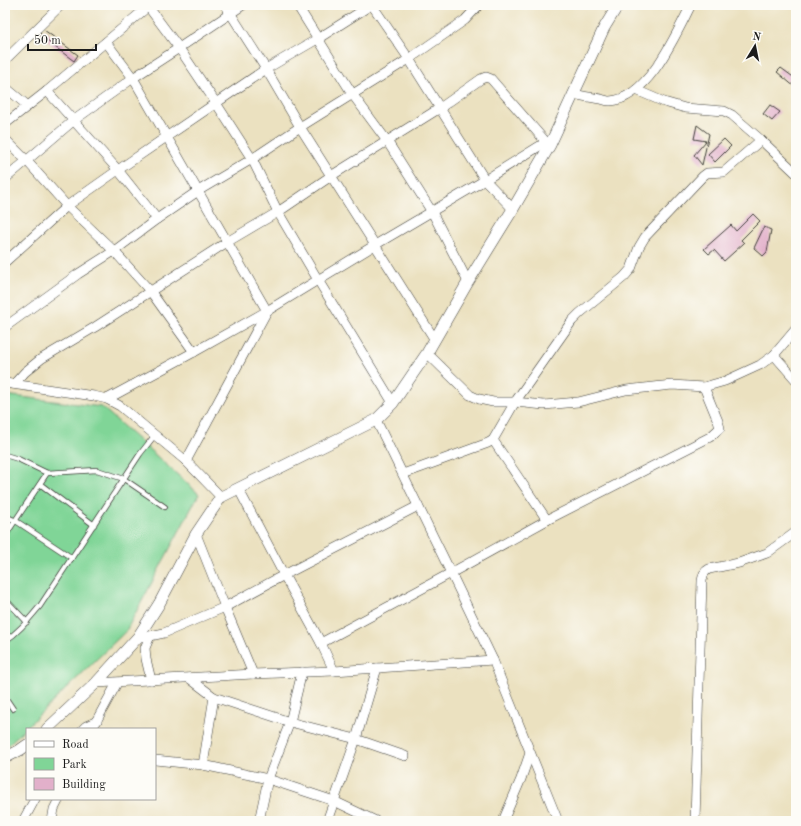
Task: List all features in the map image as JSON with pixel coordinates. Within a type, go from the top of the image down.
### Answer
[{"type":"street","points":[[5,60],[61,5]]},
{"type":"street","points":[[5,124],[106,42],[148,5],[179,48],[252,159],[278,212],[393,403]]},
{"type":"street","points":[[225,5],[300,127],[435,340]]},
{"type":"street","points":[[5,179],[73,121],[132,78],[243,5]]},
{"type":"street","points":[[297,5],[319,38],[353,95],[387,141],[432,212],[468,282]]},
{"type":"street","points":[[5,262],[67,206],[118,170],[266,70],[372,5],[440,108],[485,180],[513,209]]},
{"type":"street","points":[[5,327],[78,274],[114,251],[198,191],[252,159],[300,127],[408,60],[465,20],[479,5]]},
{"type":"street","points":[[48,728],[96,684],[138,637],[159,604],[196,534],[221,497],[376,420],[393,403],[427,354],[468,282],[513,209],[573,94],[604,28],[618,5]]},
{"type":"street","points":[[573,94],[610,101],[621,98],[636,90],[650,76],[667,51],[691,5]]},
{"type":"street","points":[[106,42],[132,78],[267,311]]},
{"type":"street","points":[[9,384],[41,359],[151,292],[227,242],[278,212],[331,176],[440,108],[481,79],[486,77],[491,79],[548,143]]},
{"type":"street","points":[[5,87],[28,106]]},
{"type":"street","points":[[636,90],[664,102],[685,108],[724,111],[732,115],[796,173]]},
{"type":"street","points":[[47,91],[118,170],[157,219]]},
{"type":"street","points":[[5,139],[67,206],[114,251],[151,292],[194,352]]},
{"type":"street","points":[[403,474],[493,440],[515,402],[572,321],[624,277],[631,269],[639,246],[645,237],[703,176],[707,173],[724,172],[761,140]]},
{"type":"street","points":[[107,399],[267,311],[375,244],[548,143]]},
{"type":"street","points":[[186,461],[267,311]]},
{"type":"street","points":[[427,354],[470,395],[479,399],[493,402],[515,402],[544,405],[578,402],[626,390],[672,386],[704,387],[725,381],[760,365],[774,355],[796,329]]},
{"type":"street","points":[[774,355],[796,380]]},
{"type":"street","points":[[9,384],[107,399],[120,406],[186,461],[221,497]]},
{"type":"street","points":[[321,643],[547,520],[710,437],[720,428],[704,387]]},
{"type":"street","points":[[376,420],[493,660],[558,821]]},
{"type":"street","points":[[493,440],[547,520]]},
{"type":"street","points":[[238,488],[321,643],[334,671]]},
{"type":"street","points":[[138,637],[164,633],[225,607],[418,506]]},
{"type":"street","points":[[695,821],[702,581],[704,572],[709,569],[738,563],[767,553],[796,532]]},
{"type":"street","points":[[196,534],[253,674]]},
{"type":"street","points":[[150,636],[145,648],[151,680]]},
{"type":"street","points":[[96,684],[253,674],[334,671],[493,660]]},
{"type":"street","points":[[327,821],[356,739],[377,668]]},
{"type":"street","points":[[259,821],[268,779],[290,722],[302,672]]},
{"type":"street","points":[[189,678],[214,698],[290,722],[356,739],[405,756]]},
{"type":"street","points":[[84,728],[86,726],[95,725],[117,683]]},
{"type":"street","points":[[203,765],[214,698]]},
{"type":"street","points":[[5,758],[26,746]]},
{"type":"street","points":[[503,821],[521,779],[530,753]]},
{"type":"street","points":[[156,760],[203,765],[268,779],[334,801],[376,821]]},
{"type":"street","points":[[23,821],[35,800]]},
{"type":"street","points":[[52,821],[54,809],[58,800]]},
{"type":"street","points":[[139,821],[144,821]]},
{"type":"lane","points":[[5,641],[13,636],[27,622],[40,606],[140,454],[155,435]]},
{"type":"lane","points":[[5,455],[18,459],[47,473],[97,470],[124,480],[165,507]]},
{"type":"lane","points":[[5,536],[47,473]]},
{"type":"lane","points":[[40,484],[94,525]]},
{"type":"lane","points":[[5,516],[16,521],[72,558]]},
{"type":"lane","points":[[5,599],[27,622]]},
{"type":"lane","points":[[5,696],[13,709]]},
{"type":"green space","points":[[5,395],[102,407],[199,494],[126,631],[8,745],[5,746]]},
{"type":"building","points":[[44,30],[78,55],[74,61],[39,35]]},
{"type":"building","points":[[781,68],[796,79],[796,88],[777,72]]},
{"type":"building","points":[[770,105],[780,112],[772,121],[763,114]]},
{"type":"building","points":[[697,125],[709,134],[702,165],[694,155],[706,141],[694,139]]},
{"type":"building","points":[[724,139],[731,146],[715,162],[708,154]]},
{"type":"building","points":[[753,214],[760,221],[741,240],[744,243],[724,261],[714,250],[709,254],[704,249],[731,225],[736,231]]},
{"type":"building","points":[[764,227],[771,230],[767,252],[763,256],[754,248]]}]
